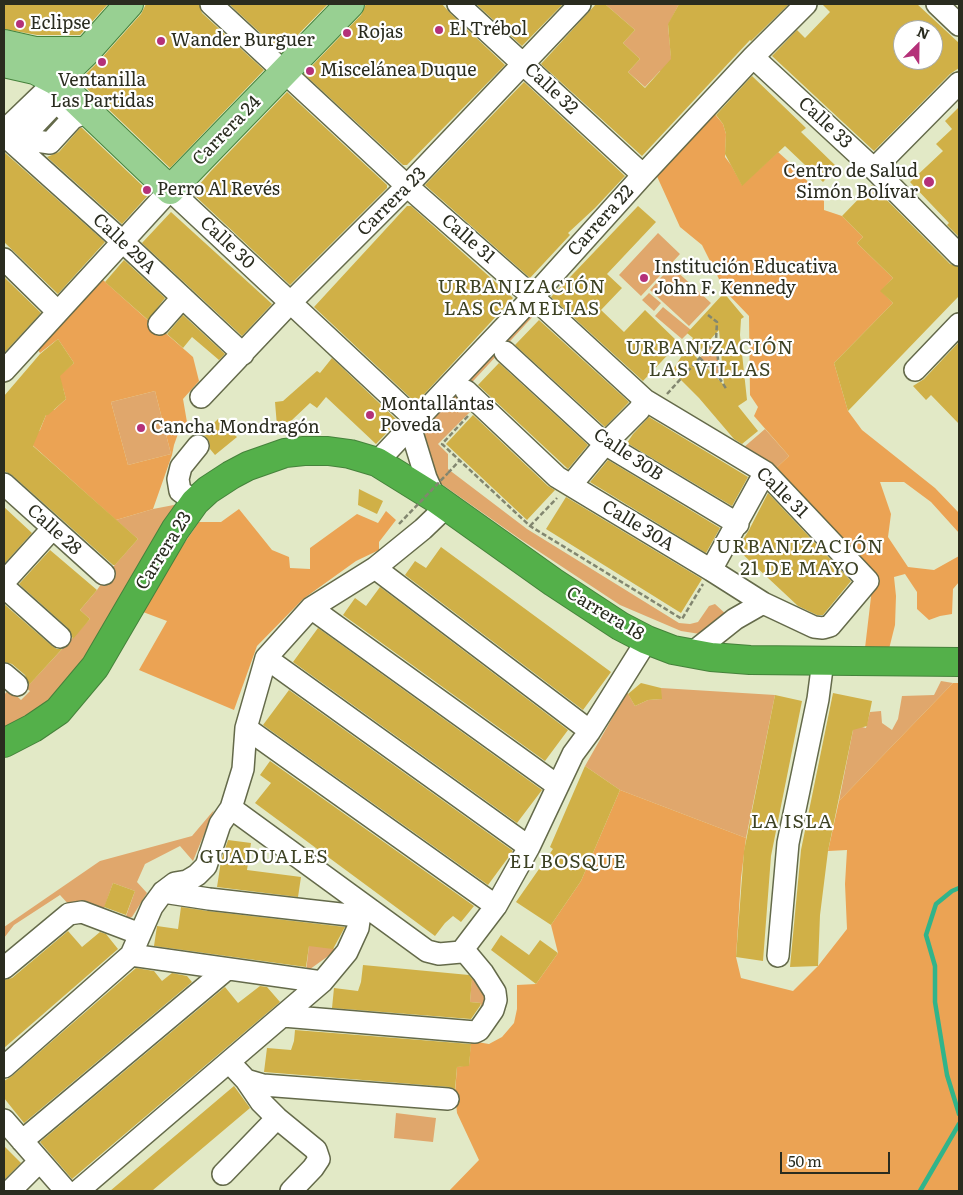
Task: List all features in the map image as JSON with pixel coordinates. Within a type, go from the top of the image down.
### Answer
[{"type":"highway","name":"Carrera 23","points":[[4,743],[58,711],[95,667],[175,530],[195,502],[208,490],[231,475],[267,458],[286,453],[328,451],[350,454],[377,462]]},
{"type":"highway","name":"Carrera 18","points":[[377,462],[441,502],[560,587],[620,626],[647,640],[690,654],[750,660],[959,662]]},
{"type":"main road","points":[[4,63],[49,84],[87,50],[129,4]]},
{"type":"main road","name":"Carrera 24","points":[[170,190],[350,4]]},
{"type":"main road","points":[[4,44],[35,51],[87,50]]},
{"type":"main road","name":"Calle 30","points":[[49,84],[80,115],[170,190]]},
{"type":"street","name":"Calle 31","points":[[211,4],[408,186],[650,403],[765,472],[868,581],[830,626]]},
{"type":"street","name":"Calle 32","points":[[458,4],[643,175]]},
{"type":"street","name":"Carrera 23","points":[[201,397],[291,302],[408,186],[580,4]]},
{"type":"street","name":"Carrera 22","points":[[377,462],[533,297],[643,175],[806,4]]},
{"type":"street","points":[[936,4],[959,25]]},
{"type":"street","name":"Calle 33","points":[[754,57],[874,169],[959,255]]},
{"type":"street","points":[[874,169],[959,83]]},
{"type":"street","points":[[49,84],[7,130],[36,141],[50,143],[80,115]]},
{"type":"street","name":"Calle 29A","points":[[7,130],[243,354]]},
{"type":"street","name":"Carrera 24","points":[[4,371],[170,190]]},
{"type":"street","name":"Calle 30","points":[[170,190],[291,302],[413,423],[426,478],[441,502]]},
{"type":"street","points":[[4,259],[58,312]]},
{"type":"street","points":[[159,324],[182,298]]},
{"type":"street","points":[[915,370],[959,324]]},
{"type":"street","name":"Calle 30B","points":[[505,352],[605,444],[738,524]]},
{"type":"street","name":"Calle 30A","points":[[466,391],[557,477],[763,603],[814,627],[823,628],[830,626]]},
{"type":"street","points":[[571,485],[605,444],[639,410],[650,403]]},
{"type":"street","points":[[195,502],[180,491],[178,479],[181,467],[198,446]]},
{"type":"street","points":[[711,570],[765,472]]},
{"type":"street","name":"Calle 28","points":[[4,484],[104,574]]},
{"type":"street","points":[[4,1066],[131,955],[152,907],[163,892],[175,883],[187,881],[197,875],[206,866],[220,824],[231,808],[243,769],[246,728],[266,658],[311,608],[375,568],[423,529],[441,502]]},
{"type":"street","points":[[4,582],[52,529]]},
{"type":"street","points":[[375,568],[590,731]]},
{"type":"street","points":[[4,587],[60,637]]},
{"type":"street","points":[[690,654],[735,619],[763,603]]},
{"type":"street","points":[[311,608],[558,786]]},
{"type":"street","points":[[231,808],[365,912],[427,951],[439,954],[461,952],[496,906],[529,847],[573,754],[590,731],[647,640]]},
{"type":"street","points":[[266,658],[529,847]]},
{"type":"street","points":[[778,956],[788,843],[818,699],[823,662]]},
{"type":"street","points":[[246,728],[496,906]]},
{"type":"street","points":[[163,892],[349,915],[365,912]]},
{"type":"street","points":[[4,968],[69,914],[82,912],[140,934]]},
{"type":"street","points":[[78,1191],[322,982],[347,952],[365,912]]},
{"type":"street","points":[[283,1016],[474,1032],[479,1030],[493,1010],[496,1000],[495,992],[483,973],[463,949]]},
{"type":"street","points":[[131,955],[322,982]]},
{"type":"street","points":[[22,1141],[227,969]]},
{"type":"street","points":[[229,1062],[246,1080],[261,1102],[277,1118],[316,1150],[318,1159],[313,1168],[291,1191]]},
{"type":"street","points":[[246,1080],[263,1085],[448,1099]]},
{"type":"street","points":[[223,1174],[277,1118]]},
{"type":"street","points":[[4,1120],[66,1191]]},
{"type":"street","points":[[10,1191],[40,1161]]},
{"type":"path","points":[[708,315],[716,322],[720,379]]},
{"type":"path","points":[[650,403],[700,358],[716,340]]},
{"type":"path","points":[[700,358],[720,379],[727,390]]},
{"type":"path","points":[[466,391],[474,410],[442,444],[530,526],[682,619],[711,570]]},
{"type":"path","points":[[400,524],[460,460]]},
{"type":"path","points":[[530,526],[571,485]]},
{"type":"shaded area","points":[[605,4],[679,4],[668,25],[671,57],[683,67],[671,80],[660,71],[645,87],[628,72],[640,59],[623,43],[635,30]]},
{"type":"shaded area","points":[[712,111],[723,124],[726,134],[725,157],[742,185],[778,152],[798,170],[824,201],[824,210],[842,216],[863,237],[857,243],[893,278],[881,291],[893,303],[834,363],[848,411],[862,430],[935,488],[959,513],[959,533],[931,502],[904,482],[880,482],[891,514],[888,537],[908,567],[934,570],[959,556],[959,582],[953,589],[952,614],[929,620],[917,609],[917,592],[905,574],[894,577],[896,596],[895,625],[889,649],[865,648],[873,580],[774,470],[789,456],[754,416],[758,407],[750,395],[749,316],[725,291],[702,245],[680,227],[655,172]]},
{"type":"shaded area","points":[[658,233],[680,254],[641,296],[619,275]]},
{"type":"shaded area","points":[[671,266],[711,303],[689,326],[650,290]]},
{"type":"shaded area","points":[[103,280],[193,357],[199,381],[183,399],[188,428],[179,431],[153,509],[116,520],[29,442],[40,430],[48,406],[54,410],[66,399],[57,377],[74,363],[58,339],[40,353],[38,350]],"holes":[[[155,391],[171,454],[128,465],[111,402]]]},
{"type":"shaded area","points":[[649,293],[661,303],[654,311],[642,300]]},
{"type":"shaded area","points":[[663,307],[691,330],[682,339],[655,316]]},
{"type":"shaded area","points":[[531,309],[537,312],[463,392],[471,411],[438,444],[448,454],[448,469],[527,529],[679,623],[690,624],[698,622],[709,606],[715,604],[728,616],[700,634],[681,631],[620,605],[520,539],[430,476],[423,431],[424,425]]},
{"type":"shaded area","points":[[716,340],[720,379],[700,358]]},
{"type":"shaded area","name":"Cancha Mondragón","points":[[155,391],[171,454],[128,465],[111,402]]},
{"type":"shaded area","points":[[765,429],[789,456],[774,470],[743,448]]},
{"type":"shaded area","points":[[179,504],[86,661],[64,690],[32,715],[4,729],[4,695],[9,689],[21,700],[30,691],[26,688],[90,619],[80,610],[113,567],[138,539],[116,520],[153,509]]},
{"type":"shaded area","points":[[239,509],[272,550],[289,557],[290,568],[310,569],[310,548],[357,514],[378,523],[386,511],[396,520],[379,542],[379,550],[356,561],[303,599],[257,646],[234,710],[139,670],[167,621],[143,612],[165,571],[199,522],[221,522]]},
{"type":"shaded area","points":[[941,681],[953,683],[839,801],[854,725],[866,728],[870,712],[881,711],[882,723],[892,730],[898,719],[902,696],[934,695]]},
{"type":"shaded area","points":[[953,683],[959,683],[959,1191],[449,1191],[479,1160],[457,1113],[455,1093],[457,1067],[469,1065],[471,1041],[489,1044],[502,1037],[514,1023],[517,1009],[517,985],[536,984],[558,953],[551,925],[581,881],[620,790],[746,838],[741,878],[736,957],[741,978],[793,991],[818,966],[847,929],[845,884],[847,850],[828,851],[839,801]]},
{"type":"shaded area","points":[[661,688],[775,695],[746,838],[620,790],[585,766],[627,692],[635,706],[648,700],[661,699]]},
{"type":"shaded area","points":[[214,810],[193,861],[180,846],[145,864],[137,882],[147,893],[132,917],[125,919],[135,891],[113,883],[103,911],[71,907],[60,895],[14,925],[4,938],[4,927],[100,861],[192,836]]},
{"type":"shaded area","points":[[309,945],[338,949],[306,972]]},
{"type":"shaded area","points":[[472,975],[494,978],[478,1029],[481,1003],[470,1002]]},
{"type":"shaded area","points":[[396,1113],[436,1118],[433,1142],[394,1138]]},
{"type":"building","points":[[4,4],[108,4],[80,35],[37,35],[4,29]]},
{"type":"building","points":[[146,4],[199,4],[202,13],[264,70],[170,168],[79,81],[141,14]]},
{"type":"building","points":[[229,4],[328,4],[281,52]]},
{"type":"building","points":[[366,4],[442,4],[505,65],[407,165],[403,165],[304,74],[361,15]]},
{"type":"building","points":[[476,4],[563,4],[522,46]]},
{"type":"building","points":[[596,4],[605,4],[635,30],[623,43],[640,59],[628,72],[645,88],[671,59],[668,24],[679,4],[789,4],[750,40],[642,156],[541,64]]},
{"type":"building","points":[[822,4],[917,4],[934,20],[893,20],[893,70],[943,70],[943,28],[959,43],[959,68],[950,74],[874,151],[772,56],[797,30],[805,38],[830,12]]},
{"type":"building","points":[[752,76],[806,128],[801,132],[837,167],[823,182],[785,146],[742,186],[725,154],[726,134],[723,124],[716,115]]},
{"type":"building","points":[[524,82],[625,176],[568,233],[570,235],[530,278],[425,185]]},
{"type":"building","points":[[287,92],[387,185],[387,188],[290,285],[192,193]]},
{"type":"building","points":[[959,107],[959,237],[947,225],[949,223],[910,182],[943,151],[936,144],[952,129],[945,121]]},
{"type":"building","points":[[80,128],[150,193],[122,224],[47,157],[59,152]]},
{"type":"building","points":[[4,152],[105,242],[58,294],[4,242]]},
{"type":"building","points":[[872,185],[950,264],[959,267],[959,296],[848,411],[834,363],[893,303],[880,291],[893,278],[857,243],[863,237],[842,216]]},
{"type":"building","points":[[407,206],[411,206],[513,298],[416,403],[314,307]]},
{"type":"building","points":[[638,206],[656,222],[607,274],[622,288],[601,310],[624,332],[645,310],[679,343],[643,381],[551,297]]},
{"type":"building","points":[[171,212],[272,304],[242,336],[142,243]]},
{"type":"building","points":[[124,260],[165,298],[148,320],[105,282]]},
{"type":"building","points":[[4,277],[41,313],[4,353]]},
{"type":"building","points":[[724,293],[744,317],[741,319],[740,335],[747,400],[738,406],[758,431],[742,444],[734,439],[699,398],[677,376],[674,379],[669,376],[693,338],[687,333]],"holes":[[[719,330],[724,385],[695,356]]]},
{"type":"building","points":[[183,315],[225,354],[219,360],[192,337],[183,348],[167,334]]},
{"type":"building","points":[[539,320],[629,402],[605,427],[515,345]]},
{"type":"building","points":[[58,339],[74,363],[60,376],[66,399],[46,415],[33,446],[138,539],[115,565],[12,475],[4,471],[4,396],[40,354]]},
{"type":"building","points":[[959,342],[959,424],[931,395],[926,400],[913,386],[924,379]]},
{"type":"building","points":[[332,358],[398,421],[376,444],[326,397],[317,408],[310,403],[292,420],[277,426],[275,402],[283,401],[317,371],[320,373]]},
{"type":"building","points":[[499,363],[588,445],[568,469],[478,385]]},
{"type":"building","points":[[473,415],[548,486],[555,490],[527,520],[446,444]]},
{"type":"building","points":[[649,417],[748,477],[732,506],[627,443]]},
{"type":"building","points":[[218,419],[237,437],[215,455],[210,449],[209,441],[200,434],[208,425],[210,427]]},
{"type":"building","points":[[608,460],[720,528],[706,553],[590,482]]},
{"type":"building","points":[[359,489],[383,501],[377,514],[358,505]]},
{"type":"building","points":[[768,493],[851,581],[823,615],[817,615],[798,606],[737,549]]},
{"type":"building","points":[[566,497],[702,579],[681,613],[546,529]]},
{"type":"building","points":[[4,507],[32,533],[4,564]]},
{"type":"building","points":[[441,547],[611,672],[583,710],[405,575],[415,561],[426,568]]},
{"type":"building","points":[[50,550],[97,590],[80,610],[90,619],[73,639],[68,628],[19,584]]},
{"type":"building","points":[[380,587],[568,730],[545,761],[343,615],[355,598],[366,606]]},
{"type":"building","points":[[4,604],[52,646],[62,649],[29,685],[25,675],[12,664],[4,662]]},
{"type":"building","points":[[318,628],[542,790],[517,823],[293,662]]},
{"type":"building","points":[[641,683],[661,688],[662,699],[648,700],[635,706],[628,694]]},
{"type":"building","points":[[289,690],[513,851],[488,885],[263,725]]},
{"type":"building","points":[[833,693],[872,701],[867,726],[853,730],[828,851],[820,915],[818,966],[790,967],[801,850]]},
{"type":"building","points":[[775,695],[802,701],[771,856],[763,961],[736,957],[744,851]]},
{"type":"building","points":[[270,761],[474,906],[461,922],[453,916],[435,936],[255,803],[271,783],[260,775]]},
{"type":"building","points":[[585,766],[620,790],[581,881],[551,925],[516,902],[553,849],[550,847]]},
{"type":"building","points":[[228,840],[251,843],[247,870],[301,877],[298,897],[217,887],[221,861]]},
{"type":"building","points":[[113,883],[135,891],[126,915],[104,907]]},
{"type":"building","points":[[181,907],[345,927],[333,949],[309,946],[306,967],[154,946],[157,926],[178,929]]},
{"type":"building","points":[[68,931],[82,947],[100,932],[106,934],[118,949],[4,1048],[4,980],[12,978]]},
{"type":"building","points":[[501,935],[529,955],[540,940],[558,953],[536,984],[491,950]]},
{"type":"building","points":[[363,965],[469,975],[472,979],[470,1002],[481,1003],[480,1006],[471,1019],[332,1008],[334,988],[358,991]]},
{"type":"building","points":[[136,968],[154,971],[162,981],[172,973],[187,976],[192,982],[24,1123],[4,1098],[4,1081]]},
{"type":"building","points":[[260,986],[267,987],[280,1002],[72,1179],[40,1142],[225,987],[238,1003]]},
{"type":"building","points":[[295,1030],[471,1044],[469,1066],[457,1067],[455,1089],[264,1072],[267,1048],[291,1050]]},
{"type":"building","points":[[234,1086],[250,1108],[153,1190],[110,1191]]},
{"type":"building","points":[[4,1146],[21,1163],[4,1180]]},
{"type":"waterway","points":[[959,888],[952,891],[936,904],[926,935],[935,966],[935,1002],[947,1075],[959,1114]]},
{"type":"waterway","points":[[920,1191],[959,1124]]},
{"type":"place","name":"Eclipse","points":[[20,24]]},
{"type":"place","name":"El Trébol","points":[[439,30]]},
{"type":"place","name":"Rojas","points":[[347,33]]},
{"type":"place","name":"Wander Burguer","points":[[161,41]]},
{"type":"place","name":"Ventanilla Las Partidas","points":[[102,62]]},
{"type":"place","name":"Miscelánea Duque","points":[[310,71]]},
{"type":"place","name":"Centro de Salud Simón Bolívar","points":[[929,182]]},
{"type":"place","name":"Perro Al Revés","points":[[147,190]]},
{"type":"place","name":"Institución Educativa John F. Kennedy","points":[[644,278]]},
{"type":"place","name":"Montallantas Poveda","points":[[370,415]]},
{"type":"place","name":"Cancha Mondragón","points":[[141,428]]},
{"type":"district","name":"URBANIZACIÓN LAS CAMELIAS","points":[[522,298]]},
{"type":"district","name":"URBANIZACIÓN LAS VILLAS","points":[[710,359]]},
{"type":"district","name":"URBANIZACIÓN 21 DE MAYO","points":[[800,558]]},
{"type":"district","name":"LA ISLA","points":[[792,822]]},
{"type":"district","name":"GUADUALES","points":[[264,857]]},
{"type":"district","name":"EL BOSQUE","points":[[568,862]]}]
